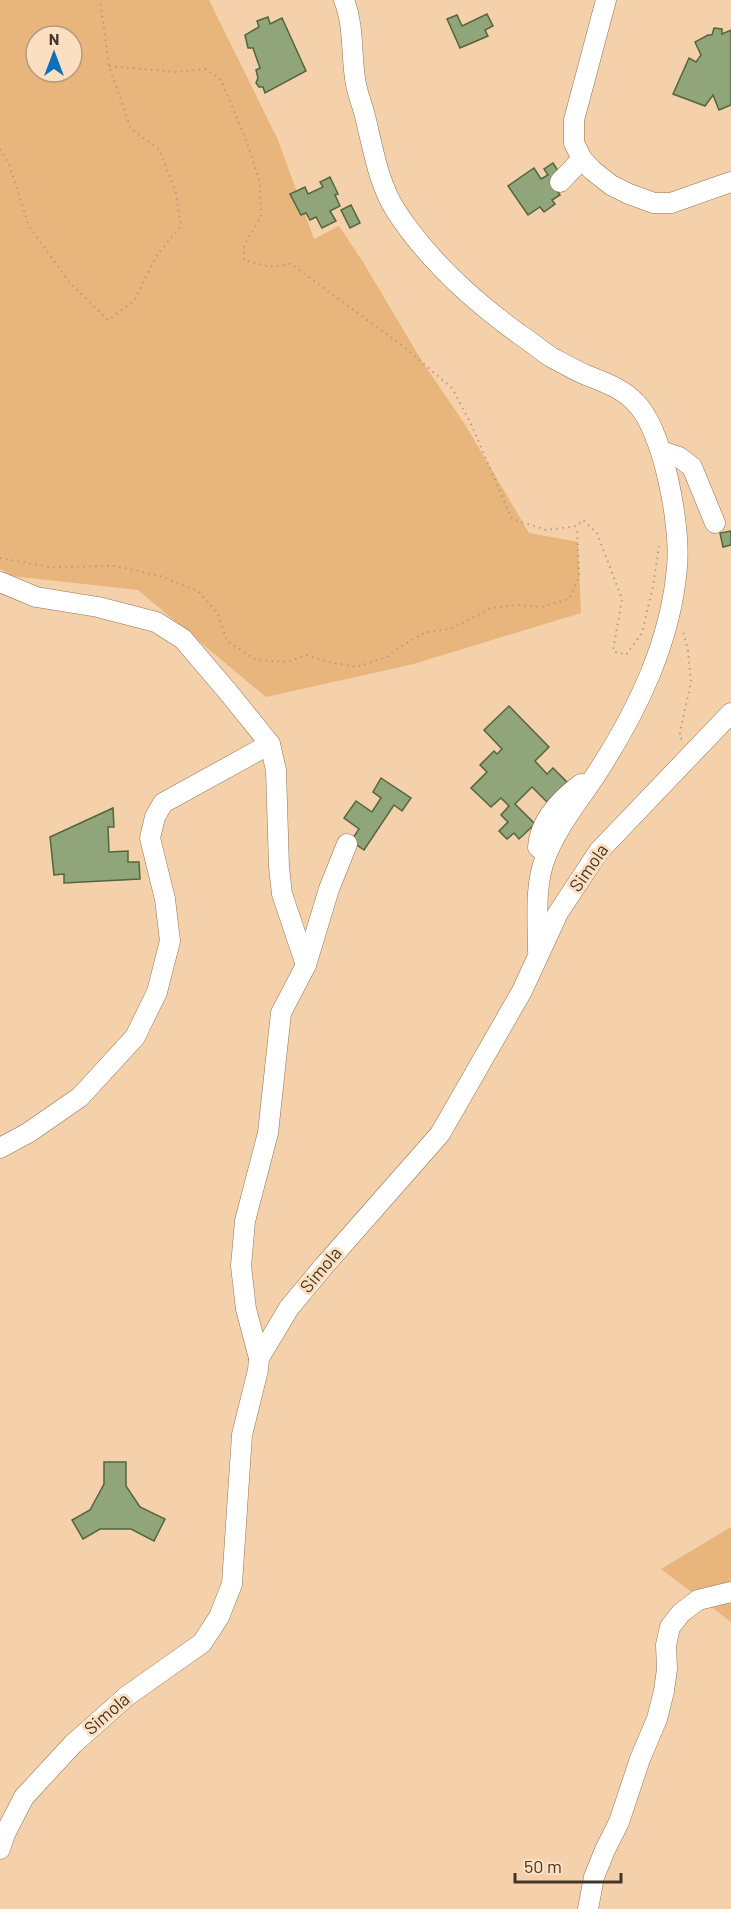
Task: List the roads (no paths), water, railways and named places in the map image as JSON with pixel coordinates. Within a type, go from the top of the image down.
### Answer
[{"type":"street","points":[[606,0],[574,120],[574,143],[582,159],[592,170],[611,184],[629,194],[654,203],[671,203],[731,182]]},
{"type":"street","points":[[347,1],[355,80],[379,175],[395,210],[423,246],[458,284],[500,320],[548,355],[584,374],[604,381],[634,400],[646,415],[661,451],[669,481],[678,543],[678,565],[666,627],[652,670],[612,749],[546,855],[538,892],[538,957]]},
{"type":"street","points":[[560,182],[582,159]]},
{"type":"street","points":[[661,451],[679,457],[692,467],[716,523]]},
{"type":"street","points":[[0,582],[36,597],[98,607],[156,622],[183,639],[270,744],[276,770],[282,894],[306,965]]},
{"type":"street","name":"Simola","points":[[0,1849],[24,1797],[73,1744],[127,1696],[202,1643],[219,1617],[232,1584],[242,1435],[259,1358],[289,1308],[440,1134],[517,1000],[558,913],[599,851],[731,713]]},
{"type":"street","points":[[0,1148],[28,1133],[80,1097],[135,1037],[157,992],[170,941],[165,899],[150,838],[155,817],[163,802],[270,744]]},
{"type":"street","points":[[259,1358],[246,1310],[241,1266],[245,1221],[268,1133],[281,1013],[306,965],[329,889],[347,844]]},
{"type":"street","points":[[588,1909],[594,1877],[619,1822],[659,1709],[667,1669],[666,1645],[670,1627],[681,1613],[698,1600],[731,1592]]}]
